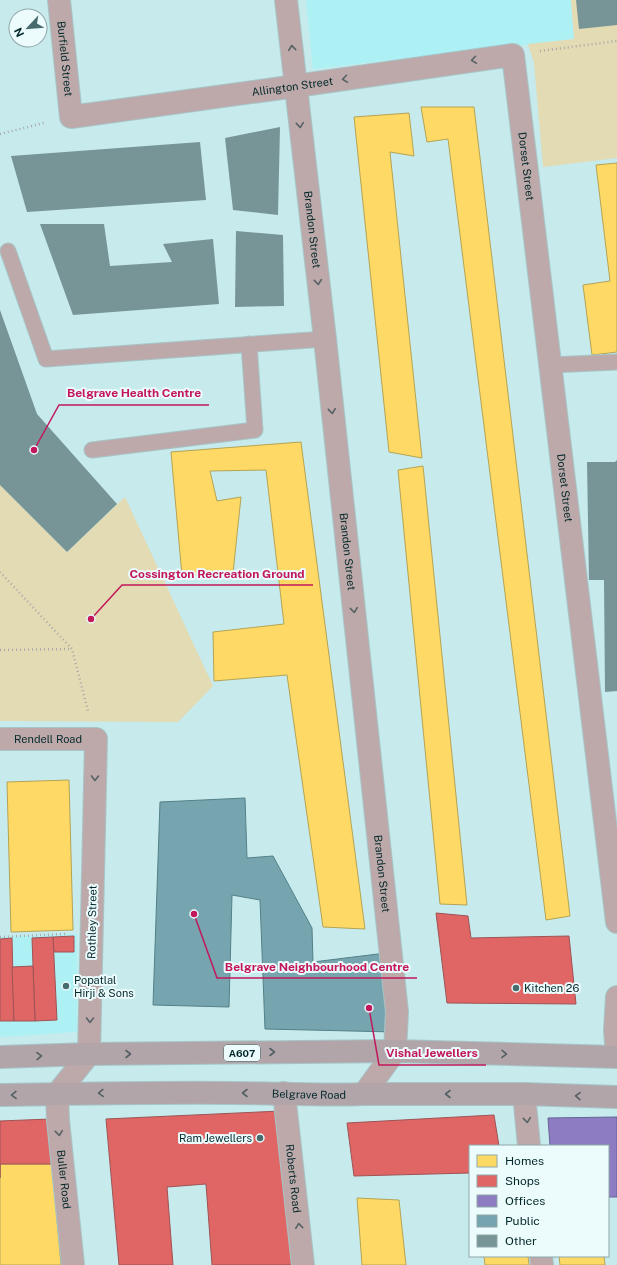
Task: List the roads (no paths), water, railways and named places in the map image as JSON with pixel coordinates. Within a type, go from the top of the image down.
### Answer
[{"type":"main road","name":"A607","points":[[0,1057],[89,1054],[395,1051],[617,1057]]},
{"type":"main road","name":"Belgrave Road","points":[[0,1095],[119,1092],[284,1093],[338,1095],[524,1094],[617,1097]]},
{"type":"street","name":"Burfield Street","points":[[59,0],[71,117]]},
{"type":"street","name":"Brandon Street","points":[[286,0],[325,339],[397,1012],[395,1051]]},
{"type":"street","name":"Allington Street","points":[[71,117],[513,55]]},
{"type":"street","name":"Dorset Street","points":[[513,55],[617,922]]},
{"type":"street","name":"Rendell Road","points":[[0,739],[96,739]]},
{"type":"street","name":"Rothley Street","points":[[89,1054],[96,739]]},
{"type":"street","points":[[617,998],[615,1030],[617,1057]]},
{"type":"street","points":[[364,1094],[395,1051]]},
{"type":"street","points":[[57,1094],[89,1054]]},
{"type":"street","name":"Roberts Road","points":[[284,1093],[303,1265]]},
{"type":"street","name":"Buller Road","points":[[57,1094],[58,1120],[73,1265]]},
{"type":"street","points":[[524,1094],[529,1145]]},
{"type":"lane","points":[[8,251],[46,359],[325,339]]},
{"type":"lane","points":[[92,450],[255,430],[249,344]]},
{"type":"lane","points":[[551,365],[617,362]]},
{"type":"place","name":"Belgrave Health Centre","points":[[34,450]]},
{"type":"place","name":"Cossington Recreation Ground","points":[[91,619]]},
{"type":"place","name":"Belgrave Neighbourhood Centre","points":[[194,914]]},
{"type":"place","name":"Popatlal Hirji & Sons","points":[[66,986]]},
{"type":"place","name":"Kitchen 26","points":[[516,988]]},
{"type":"place","name":"Vishal Jewellers","points":[[369,1008]]},
{"type":"place","name":"Ram Jewellers","points":[[260,1138]]}]
